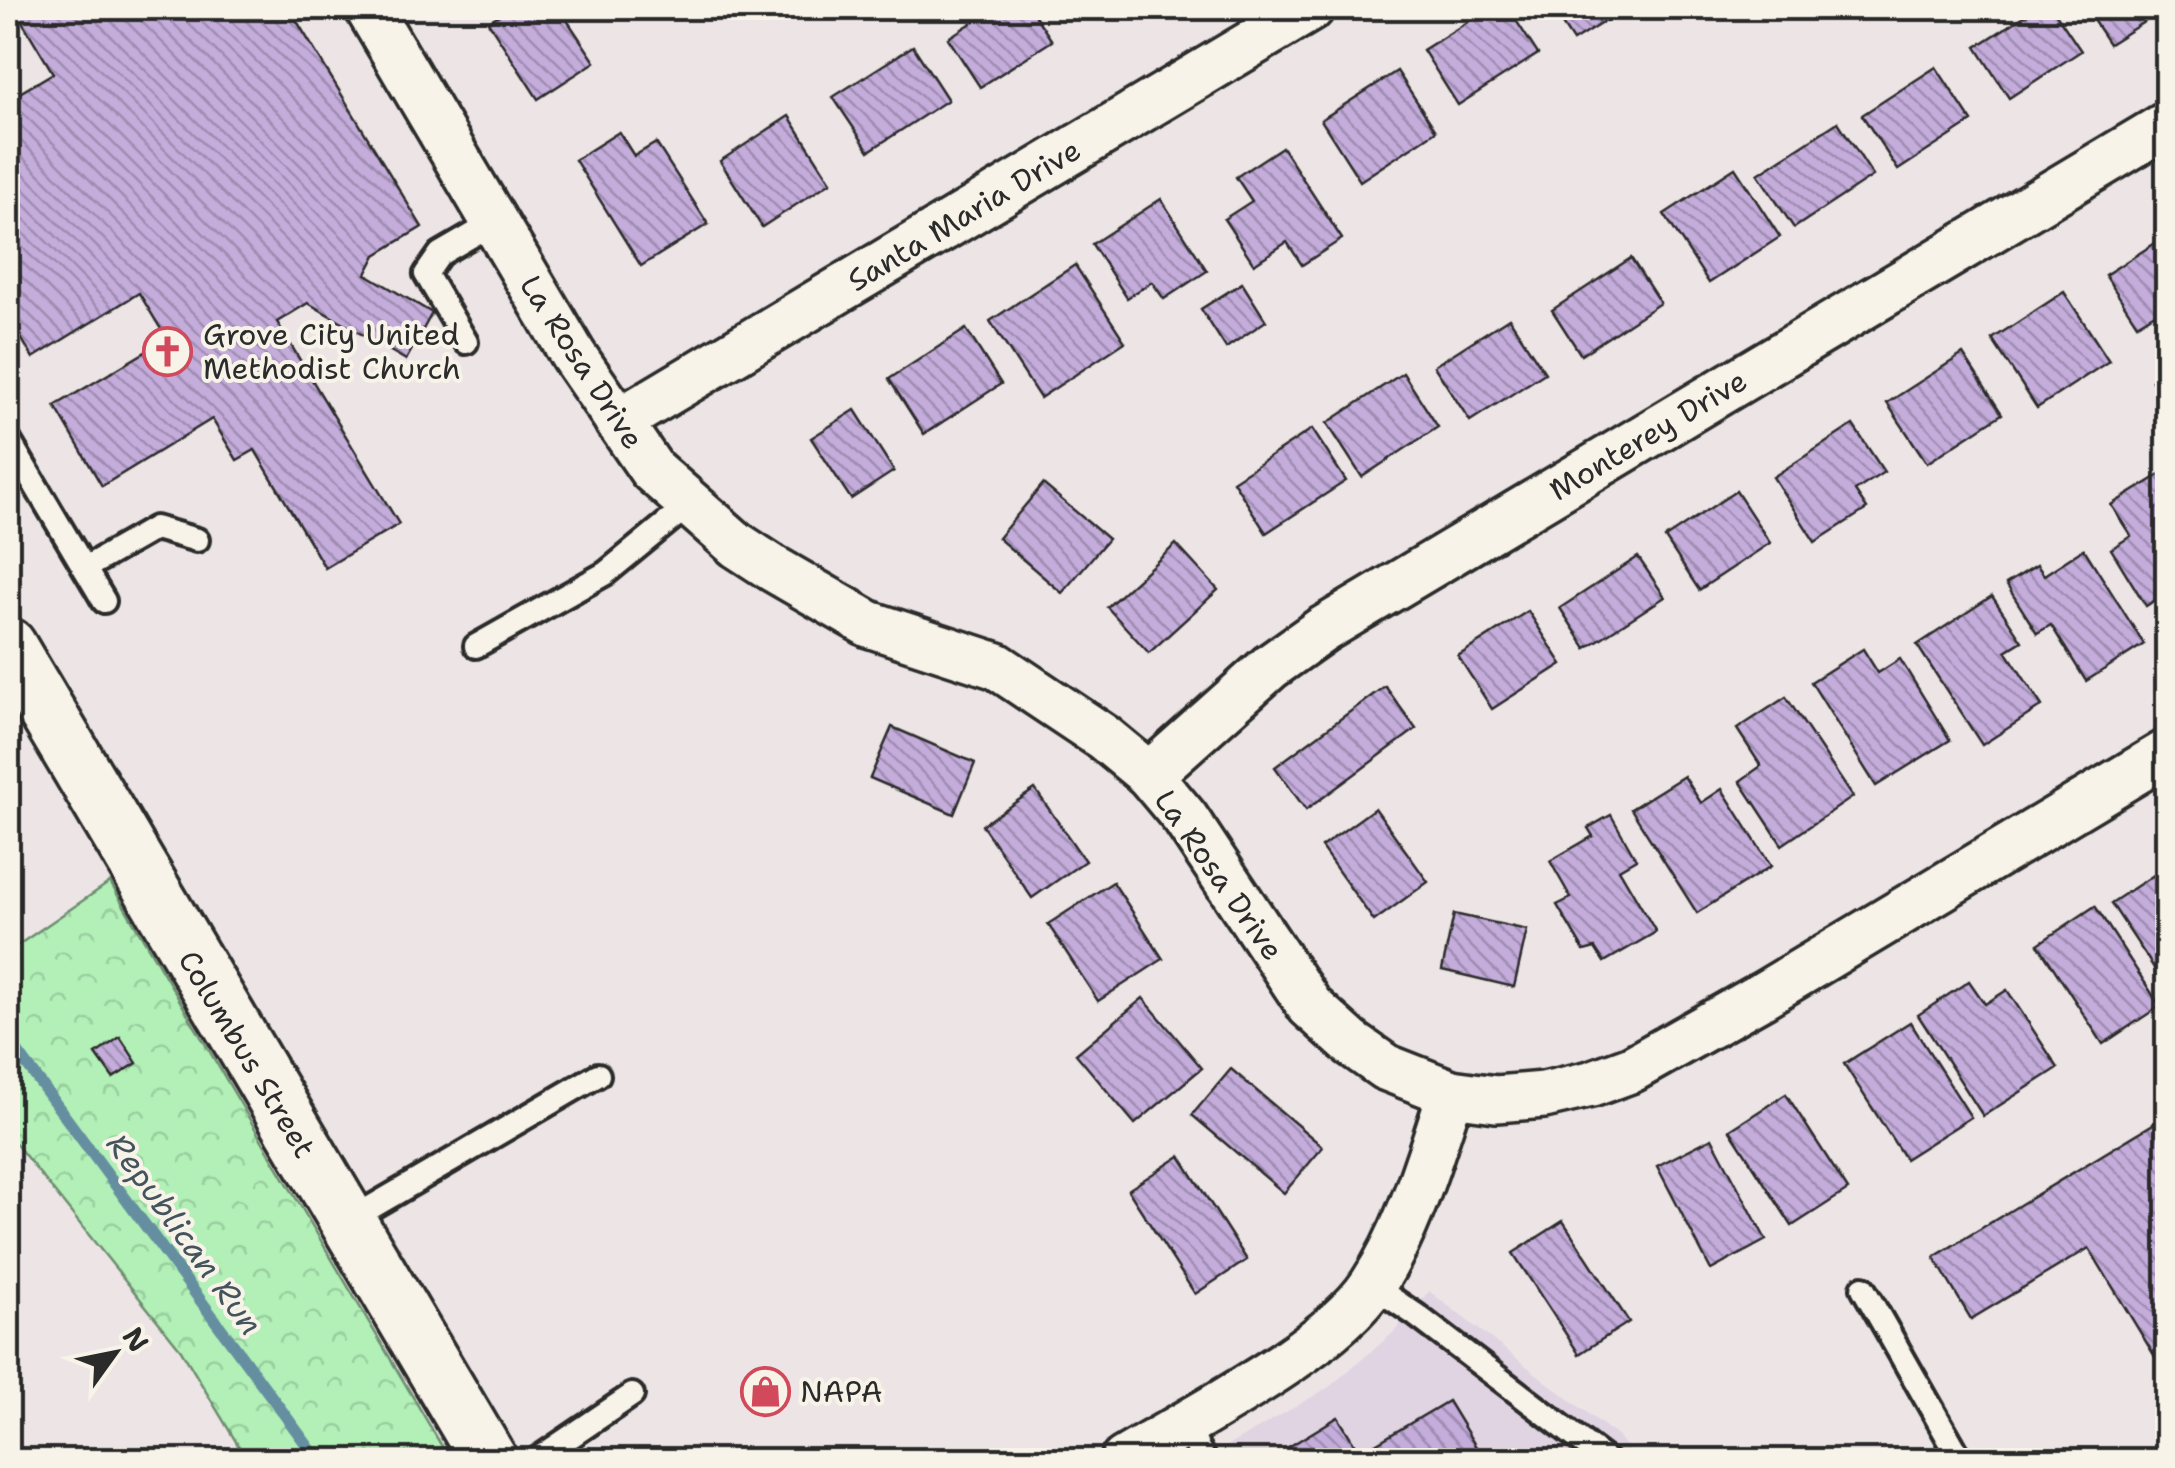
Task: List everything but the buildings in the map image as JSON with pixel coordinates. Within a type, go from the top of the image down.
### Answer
[{"type":"main road","name":"Columbus Street","points":[[8,646],[489,1460]]},
{"type":"street","name":"La Rosa Drive","points":[[368,8],[573,355],[652,470],[737,545],[869,624],[996,666],[1076,716],[1149,775],[1185,818],[1310,1006],[1351,1044],[1385,1066],[1452,1093],[1496,1099],[1544,1095],[1591,1084],[1632,1068],[1762,995],[2168,752]]},
{"type":"street","name":"Santa Maria Drive","points":[[618,422],[1311,8]]},
{"type":"street","name":"Monterey Drive","points":[[1149,775],[1270,667],[1322,630],[2168,124]]},
{"type":"street","points":[[1124,1460],[1194,1442],[1322,1335],[1373,1286],[1411,1211],[1452,1093]]},
{"type":"lane","points":[[466,342],[426,274],[440,254],[494,222]]},
{"type":"lane","points":[[8,439],[104,600]]},
{"type":"lane","points":[[476,646],[606,572],[690,504]]},
{"type":"lane","points":[[85,568],[154,528],[197,540]]},
{"type":"lane","points":[[346,1222],[598,1075]]},
{"type":"lane","points":[[1373,1286],[1606,1460]]},
{"type":"lane","points":[[1863,1288],[1961,1460]]},
{"type":"lane","points":[[536,1460],[632,1395]]},
{"type":"shaded area","points":[[1429,1291],[1620,1438],[1635,1460],[1203,1460],[1329,1387],[1394,1332]]},
{"type":"green space","points":[[110,882],[450,1460],[247,1460],[181,1350],[8,1134],[8,952]]},
{"type":"waterway","name":"Republican Run","points":[[8,1039],[318,1460]]},
{"type":"place","name":"Grove City United Methodist Church","points":[[168,351]]},
{"type":"place","name":"NAPA","points":[[765,1391]]}]
